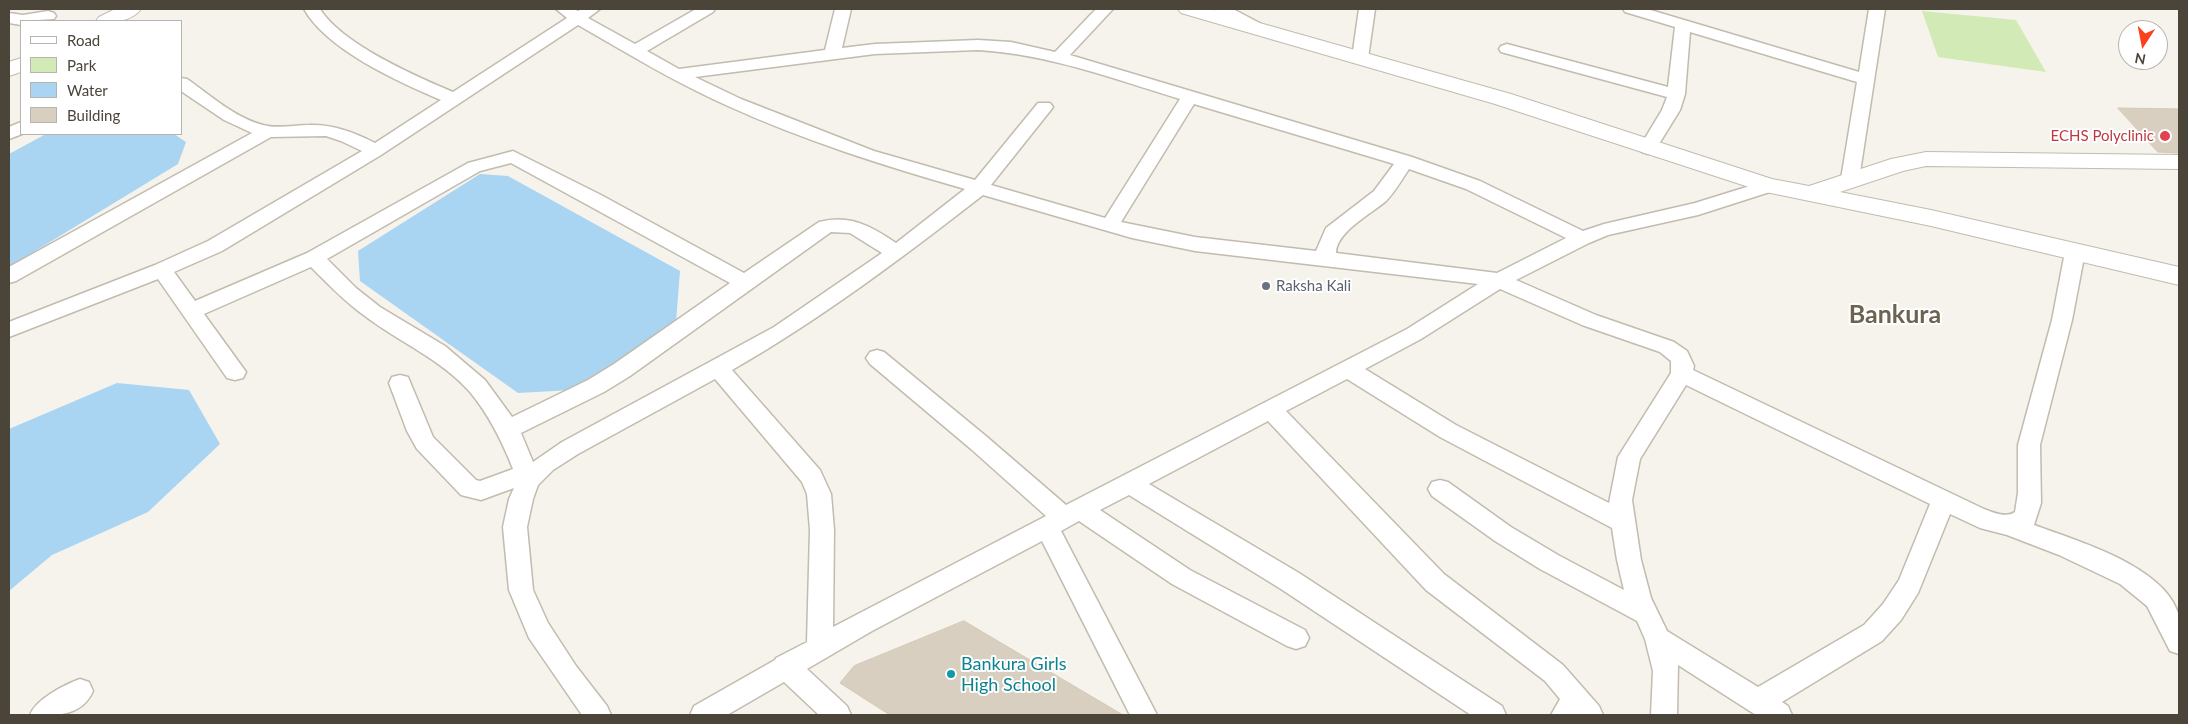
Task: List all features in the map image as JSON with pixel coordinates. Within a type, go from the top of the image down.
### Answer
[{"type":"street","points":[[312,9],[332,31],[374,61],[408,80],[454,100]]},
{"type":"street","points":[[636,51],[708,9]]},
{"type":"street","points":[[832,54],[843,9]]},
{"type":"street","points":[[1058,58],[1106,9]]},
{"type":"street","points":[[1188,9],[1502,99],[1768,186],[1931,218],[2179,276]]},
{"type":"street","points":[[1222,9],[1261,30]]},
{"type":"street","points":[[1360,58],[1367,9]]},
{"type":"street","points":[[1631,9],[1867,80]]},
{"type":"street","points":[[1850,179],[1877,9]]},
{"type":"street","points":[[9,330],[162,270],[230,238],[375,151],[454,100],[578,12],[636,51],[676,74],[734,103],[868,155],[1109,226],[1195,244],[1326,258],[1499,280],[1589,320],[1668,347],[1680,357],[1683,366],[1682,374],[1628,457],[1620,500],[1629,560],[1639,598],[1658,639],[1666,672],[1664,715]]},
{"type":"street","points":[[9,18],[22,20],[49,16]]},
{"type":"street","points":[[1648,148],[1670,110],[1676,94],[1683,26]]},
{"type":"street","points":[[676,74],[875,49],[978,45],[1011,47],[1058,58],[1406,162],[1473,185],[1582,238]]},
{"type":"street","points":[[1507,49],[1676,94]]},
{"type":"street","points":[[182,84],[247,126],[267,132],[330,131],[349,137],[375,151]]},
{"type":"street","points":[[1109,226],[1190,97]]},
{"type":"street","points":[[400,383],[418,432],[425,442],[469,488],[481,491],[528,477],[570,448],[781,332],[896,253],[979,188],[1044,107]]},
{"type":"street","points":[[9,134],[20,128]]},
{"type":"street","points":[[9,276],[267,132]]},
{"type":"street","points":[[191,311],[314,258],[474,167],[513,157],[745,282]]},
{"type":"street","points":[[1810,194],[1899,164],[1926,159],[2179,162]]},
{"type":"street","points":[[1326,258],[1326,247],[1334,233],[1381,195],[1406,162]]},
{"type":"street","points":[[703,715],[820,646],[1414,334],[1499,280],[1582,238],[1604,230],[1698,209],[1768,186]]},
{"type":"street","points":[[508,429],[609,378],[826,227],[850,225],[858,228],[896,253]]},
{"type":"street","points":[[2012,526],[2024,520],[2030,508],[2027,459],[2029,445],[2062,320],[2075,252]]},
{"type":"street","points":[[314,258],[349,293],[373,312],[438,352],[457,367],[476,386],[508,429],[528,477],[520,499],[515,527],[521,590],[538,630],[566,674],[598,715]]},
{"type":"street","points":[[162,270],[235,372]]},
{"type":"street","points":[[877,358],[979,443],[1063,517],[1181,576],[1296,638]]},
{"type":"street","points":[[718,368],[812,477],[818,494],[822,530],[820,646]]},
{"type":"street","points":[[1348,369],[1448,431],[1623,522]]},
{"type":"street","points":[[1682,374],[1943,501],[1976,516],[1997,524],[2012,526],[2090,558],[2140,584],[2156,598],[2179,643]]},
{"type":"street","points":[[1271,410],[1435,582],[1554,673],[1576,710]]},
{"type":"street","points":[[1130,484],[1290,580],[1493,715]]},
{"type":"street","points":[[1440,489],[1503,534],[1549,562],[1647,614]]},
{"type":"street","points":[[1658,639],[1768,709],[1873,633],[1892,612],[1909,585],[1943,501]]},
{"type":"street","points":[[1063,517],[1144,715]]},
{"type":"street","points":[[785,666],[838,715]]},
{"type":"street","points":[[43,715],[80,691]]},
{"type":"green space","points":[[1922,11],[2016,20],[2046,72],[1938,57]]},
{"type":"water","points":[[44,135],[176,135],[186,142],[178,164],[9,267],[9,154]]},
{"type":"water","points":[[480,174],[508,176],[680,271],[676,322],[573,390],[518,393],[360,281],[358,251]]},
{"type":"water","points":[[117,383],[189,390],[220,444],[148,512],[52,555],[9,591],[9,429]]},
{"type":"building","points":[[2118,108],[2179,109],[2179,153],[2158,152]]},
{"type":"building","name":"Bankura Girls High School","points":[[964,621],[1123,715],[890,715],[840,683],[854,666]]},
{"type":"place","name":"ECHS Polyclinic","points":[[2165,136]]},
{"type":"place","name":"Raksha Kali","points":[[1266,286]]},
{"type":"place","name":"Bankura Girls High School","points":[[951,674]]},
{"type":"district","name":"Bankura","points":[[1895,315]]}]
